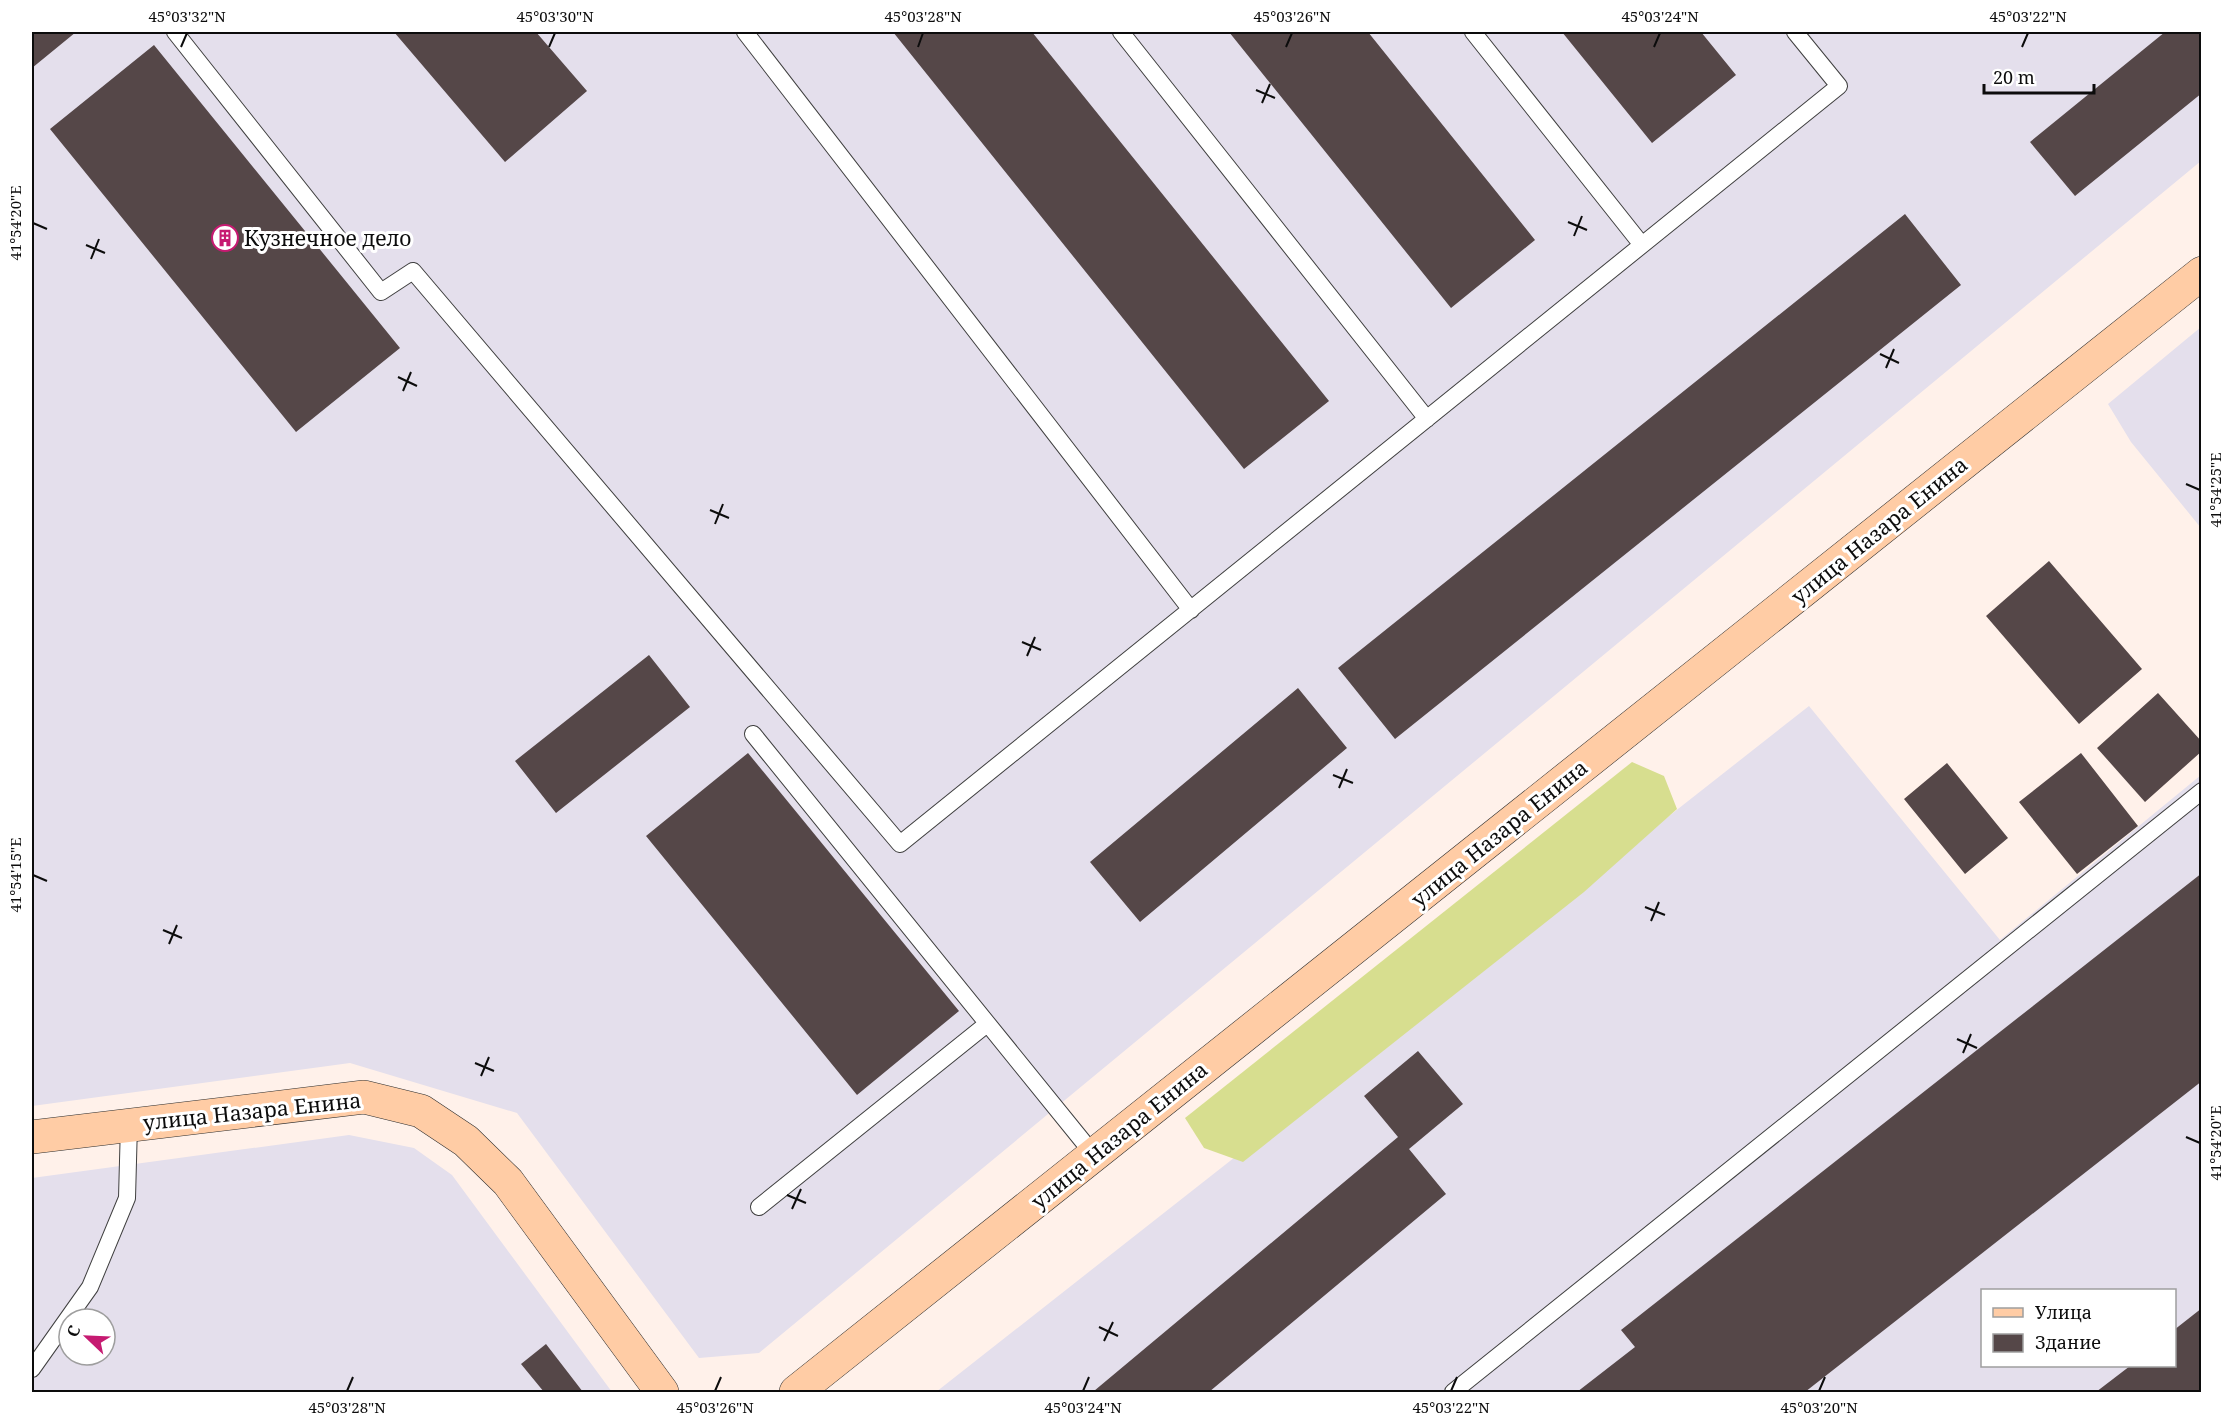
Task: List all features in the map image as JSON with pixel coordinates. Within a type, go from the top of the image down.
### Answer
[{"type":"main road","name":"улица Назара Енина","points":[[796,1392],[2202,273]]},
{"type":"main road","name":"улица Назара Енина","points":[[32,1137],[364,1097],[421,1111],[466,1141],[508,1182],[662,1392]]},
{"type":"lane","points":[[175,32],[381,292],[414,271],[900,844],[1839,86],[1795,32]]},
{"type":"lane","points":[[745,32],[1191,610]]},
{"type":"lane","points":[[1121,32],[1427,419]]},
{"type":"lane","points":[[1473,32],[1642,245]]},
{"type":"lane","points":[[753,734],[1094,1155]]},
{"type":"lane","points":[[1453,1392],[2202,791]]},
{"type":"lane","points":[[759,1206],[987,1024]]},
{"type":"lane","points":[[32,1369],[90,1287],[127,1198],[129,1124]]},
{"type":"shaded area","points":[[32,32],[2201,32],[2201,161],[759,1353],[699,1358],[517,1113],[350,1063],[32,1106]]},
{"type":"shaded area","points":[[2201,327],[2201,528],[2131,442],[2108,404]]},
{"type":"shaded area","points":[[1809,706],[2000,940],[2201,775],[2201,1392],[936,1392]]},
{"type":"shaded area","points":[[349,1135],[414,1148],[452,1175],[612,1392],[32,1392],[32,1178]]},
{"type":"green space","points":[[1632,762],[1664,776],[1677,809],[1584,892],[1243,1162],[1204,1148],[1185,1118]]},
{"type":"building","points":[[32,32],[76,32],[32,68]]},
{"type":"building","points":[[394,32],[536,32],[587,91],[505,162]]},
{"type":"building","points":[[893,32],[1032,32],[1329,401],[1244,469]]},
{"type":"building","points":[[1229,32],[1368,32],[1535,240],[1451,308]]},
{"type":"building","points":[[1562,32],[1701,32],[1736,75],[1652,143]]},
{"type":"building","points":[[2165,32],[2202,32],[2202,93],[2075,196],[2030,142]]},
{"type":"building","name":"Кузнечное дело","points":[[154,45],[400,348],[296,432],[50,129]]},
{"type":"building","points":[[1905,214],[1961,285],[1395,739],[1338,668]]},
{"type":"building","points":[[2049,561],[2142,669],[2079,724],[1986,616]]},
{"type":"building","points":[[649,655],[690,707],[556,813],[515,761]]},
{"type":"building","points":[[1298,688],[1347,748],[1140,922],[1090,862]]},
{"type":"building","points":[[2158,693],[2202,742],[2202,751],[2145,802],[2097,748]]},
{"type":"building","points":[[748,753],[959,1011],[857,1095],[646,836]]},
{"type":"building","points":[[2081,753],[2138,826],[2077,874],[2019,802]]},
{"type":"building","points":[[1947,763],[2008,838],[1965,874],[1904,799]]},
{"type":"building","points":[[2202,873],[2202,1081],[1805,1392],[1577,1392],[1635,1347],[1621,1330]]},
{"type":"building","points":[[1418,1051],[1463,1104],[1409,1149],[1446,1194],[1209,1392],[1095,1392],[1398,1137],[1364,1096]]},
{"type":"building","points":[[2202,1308],[2202,1392],[2096,1392],[2129,1367],[2176,1367],[2176,1328]]},
{"type":"building","points":[[546,1344],[583,1392],[544,1392],[521,1364]]},
{"type":"place","name":"Кузнечное дело","points":[[225,238]]}]
